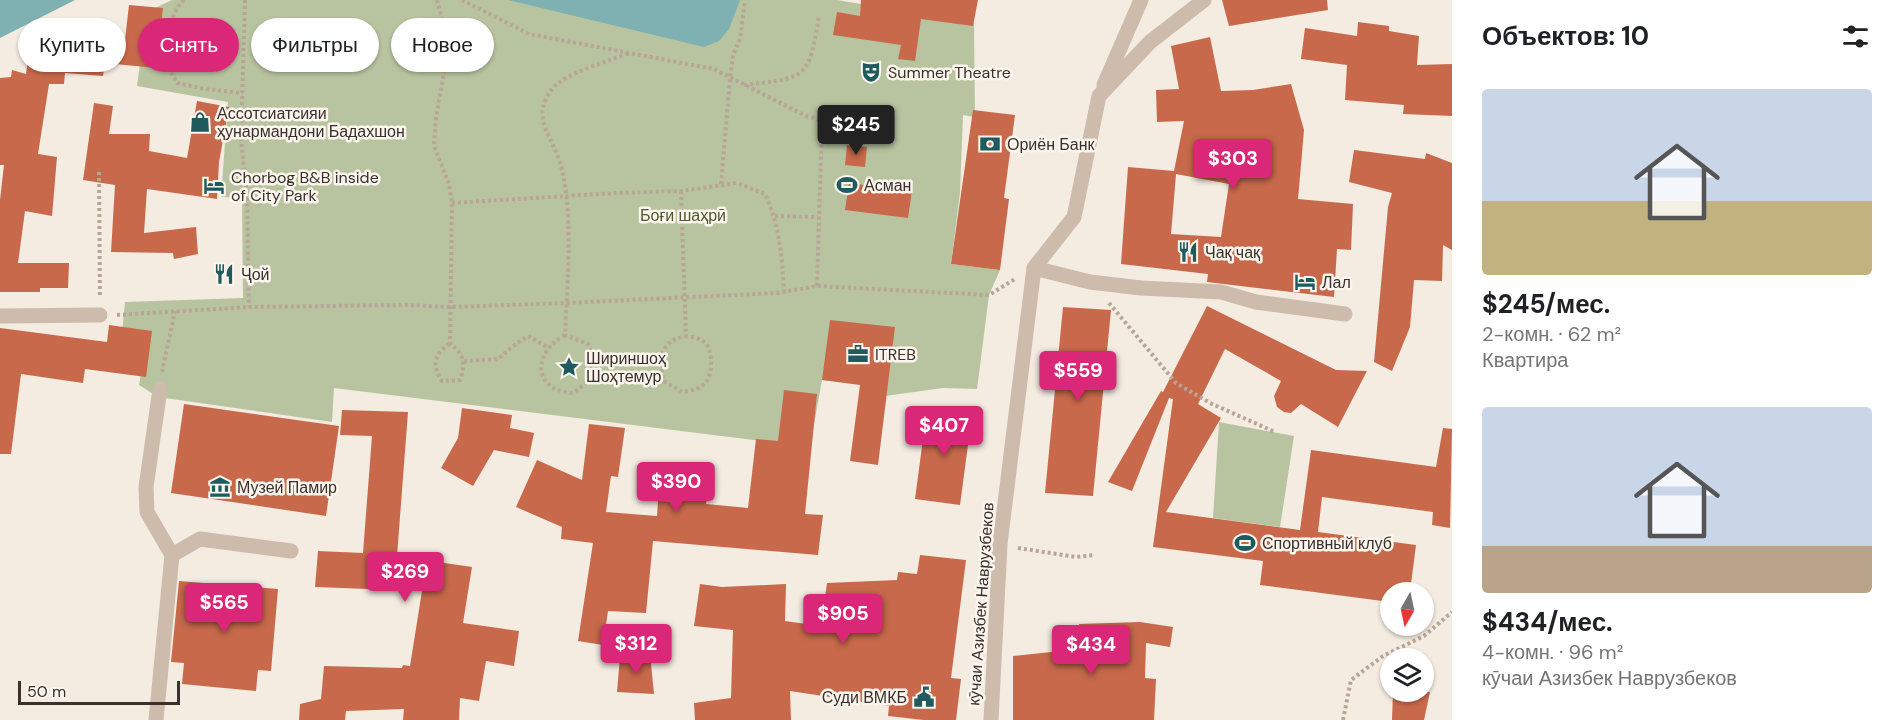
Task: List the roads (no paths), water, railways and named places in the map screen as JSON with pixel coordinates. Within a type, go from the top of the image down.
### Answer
[{"type":"street","points":[[1141,0],[1099,96],[1074,217],[1034,268],[1090,282],[1141,288],[1221,292],[1256,302],[1346,314]]},
{"type":"street","points":[[1099,96],[1149,42],[1204,0]]},
{"type":"street","name":"кӯчаи Азизбек Наврузбеков","points":[[991,720],[1000,544],[1034,268]]},
{"type":"street","points":[[0,316],[100,315]]},
{"type":"street","points":[[156,720],[172,555],[147,512],[146,487],[160,388]]},
{"type":"street","points":[[172,555],[200,539],[291,551]]},
{"type":"water","points":[[0,0],[75,0],[39,18],[18,18],[18,29],[0,38]]},
{"type":"water","points":[[508,0],[740,0],[729,29],[719,41],[704,47]]},
{"type":"place","name":"Summer Theatre","points":[[871,72]]},
{"type":"place","name":"Ассотсиатсияи ҳунармандони Бадахшон","points":[[200,122]]},
{"type":"place","name":"Ориён Банк","points":[[990,144]]},
{"type":"place","name":"Асман","points":[[847,185]]},
{"type":"place","name":"Chorbog B&B inside of City Park","points":[[214,186]]},
{"type":"place","name":"Чақ чақ","points":[[1188,252]]},
{"type":"place","name":"Ҷой","points":[[224,274]]},
{"type":"place","name":"Лал","points":[[1305,282]]},
{"type":"place","name":"ITREB","points":[[858,354]]},
{"type":"place","name":"Шириншоҳ Шоҳтемур","points":[[569,367]]},
{"type":"place","name":"Музей Памир","points":[[220,487]]},
{"type":"place","name":"Спортивный клуб","points":[[1245,543]]},
{"type":"place","name":"Суди ВМКБ","points":[[924,697]]},
{"type":"park label","name":"Боғи шаҳрӣ","points":[[683,215]]}]
